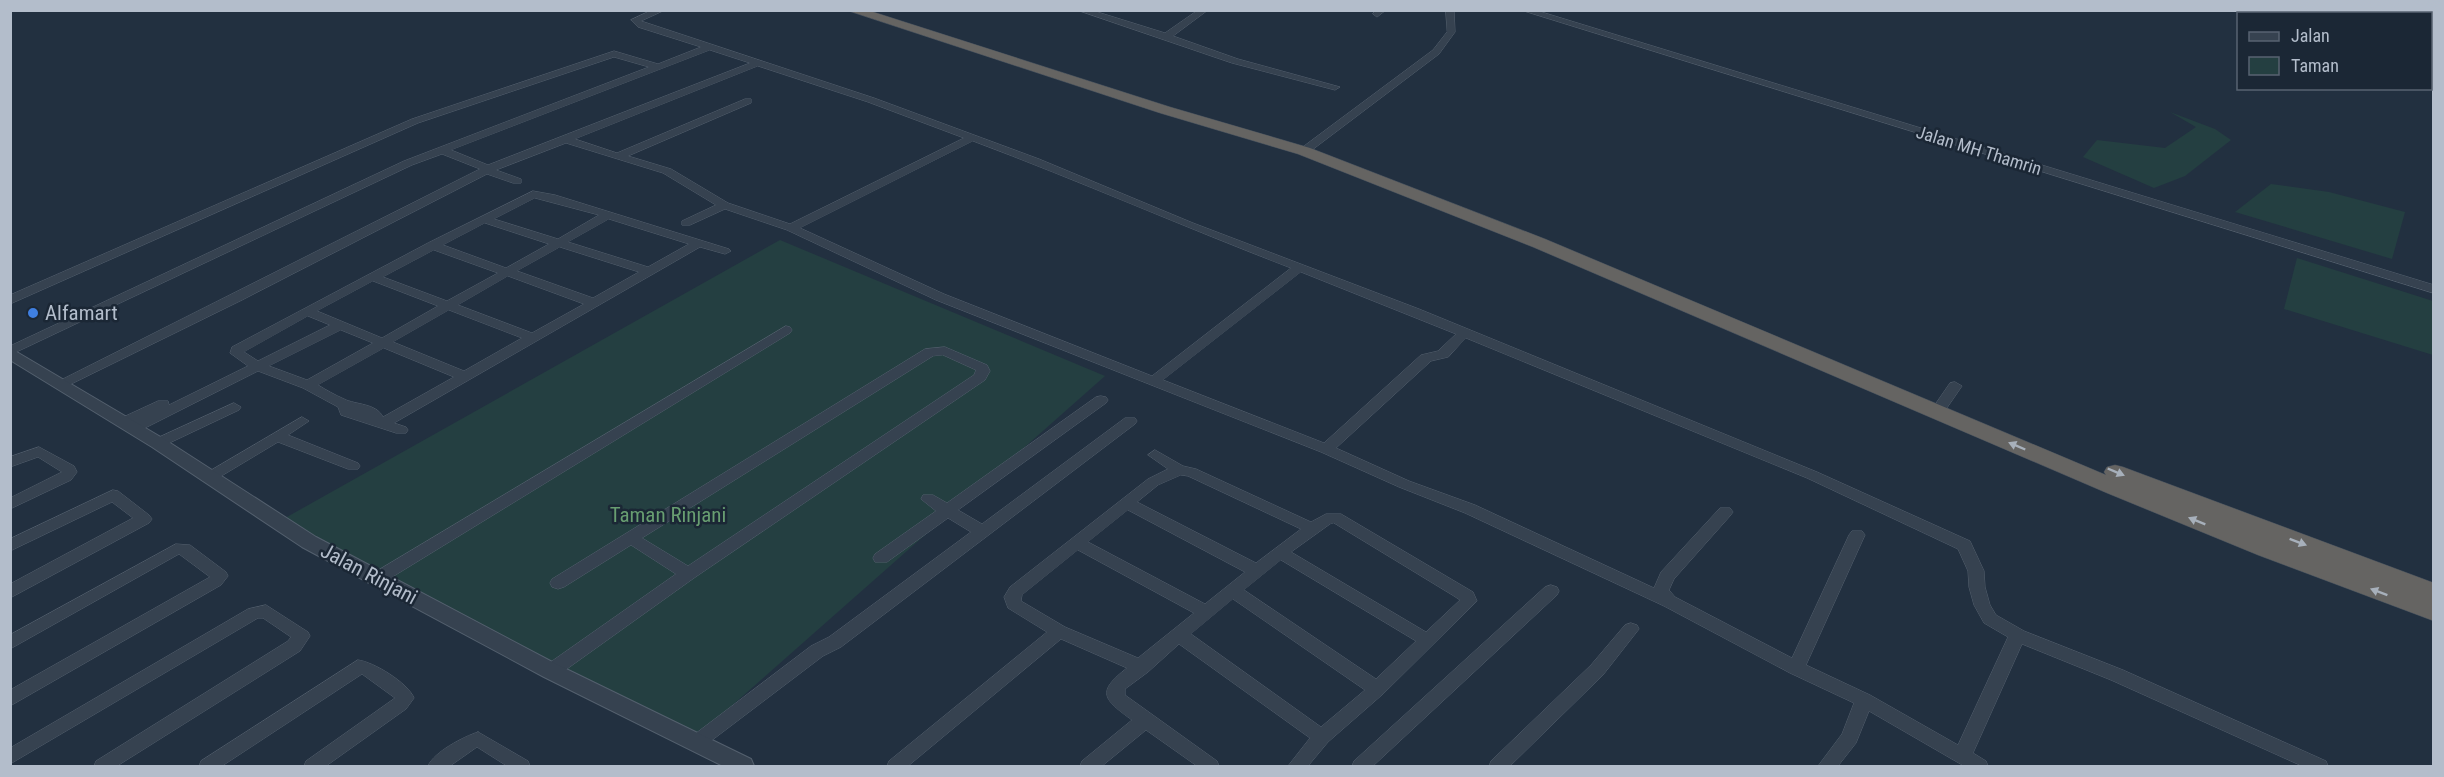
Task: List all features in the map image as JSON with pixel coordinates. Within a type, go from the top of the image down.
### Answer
[{"type":"highway","points":[[852,10],[1020,58]]},
{"type":"highway","points":[[882,10],[1165,110],[1309,147],[1539,243],[1946,400],[2128,477],[2433,593]]},
{"type":"highway","points":[[1946,400],[2267,549],[2433,612]]},
{"type":"street","points":[[661,10],[635,20],[641,25],[871,100],[972,138],[1300,267],[1812,475],[1964,545],[1976,571],[1977,586],[1990,619],[2018,635],[2117,675],[2319,766]]},
{"type":"street","points":[[1081,10],[1167,36],[1234,61],[1335,87]]},
{"type":"street","points":[[1167,36],[1204,10]]},
{"type":"street","points":[[1309,147],[1436,52],[1451,32],[1450,10]]},
{"type":"street","name":"Jalan MH Thamrin","points":[[1525,10],[2433,289]]},
{"type":"street","points":[[10,352],[440,149],[710,47]]},
{"type":"street","points":[[10,300],[415,121],[614,54],[623,54],[658,67]]},
{"type":"street","points":[[60,384],[238,297],[487,170],[756,64]]},
{"type":"street","points":[[620,156],[748,100]]},
{"type":"street","points":[[791,228],[972,138]]},
{"type":"street","points":[[566,139],[608,155],[620,156],[667,171],[724,205],[791,228],[940,297],[1326,449],[1404,484],[1470,509],[1670,602],[1796,668],[1864,700],[1979,766]]},
{"type":"street","points":[[440,149],[517,181]]},
{"type":"street","points":[[401,430],[380,422],[366,421],[346,412],[344,405],[308,385],[254,364],[237,353],[239,348],[533,194],[552,197],[725,251]]},
{"type":"street","points":[[686,223],[724,205]]},
{"type":"street","points":[[308,385],[608,215]]},
{"type":"street","points":[[483,219],[648,271]]},
{"type":"street","points":[[380,422],[699,243]]},
{"type":"street","points":[[432,245],[591,302]]},
{"type":"street","points":[[1153,381],[1300,267]]},
{"type":"street","points":[[373,277],[531,337]]},
{"type":"street","points":[[307,311],[463,376]]},
{"type":"street","points":[[129,425],[254,364],[341,325]]},
{"type":"street","points":[[378,578],[786,330]]},
{"type":"street","points":[[1326,449],[1426,358],[1443,354],[1464,333]]},
{"type":"street","points":[[551,670],[688,574],[980,377],[982,368],[945,351],[930,352],[558,583]]},
{"type":"street","name":"Jalan Rinjani","points":[[10,352],[158,443],[208,478],[309,542],[551,670],[743,766]]},
{"type":"street","points":[[881,558],[1101,400]]},
{"type":"street","points":[[158,443],[234,407]]},
{"type":"street","points":[[208,478],[302,421]]},
{"type":"street","points":[[702,745],[822,656],[828,646],[1130,421]]},
{"type":"street","points":[[277,436],[353,466]]},
{"type":"street","points":[[10,462],[39,452],[69,469],[70,472],[66,477],[10,504]]},
{"type":"street","points":[[1155,455],[1179,470],[1191,472],[1313,529]]},
{"type":"street","points":[[1142,667],[1059,631],[1020,609],[1014,604],[1012,597],[1016,591],[1154,482],[1179,470]]},
{"type":"street","points":[[10,546],[113,495],[144,519],[10,592]]},
{"type":"street","points":[[928,500],[981,531]]},
{"type":"street","points":[[1127,503],[1257,571]]},
{"type":"street","points":[[1670,602],[1660,591],[1667,576],[1725,513]]},
{"type":"street","points":[[1210,766],[1144,721],[1116,697],[1116,686],[1142,667],[1204,611],[1233,591],[1280,552],[1326,519],[1336,518],[1467,596],[1469,601],[1377,689],[1322,737],[1297,766]]},
{"type":"street","points":[[1796,668],[1857,535]]},
{"type":"street","points":[[631,538],[688,574]]},
{"type":"street","points":[[1077,543],[1204,611]]},
{"type":"street","points":[[10,643],[176,549],[184,549],[219,573],[215,581],[10,699]]},
{"type":"street","points":[[1280,552],[1427,640]]},
{"type":"street","points":[[1233,591],[1377,689]]},
{"type":"street","points":[[1360,766],[1551,591]]},
{"type":"street","points":[[10,757],[258,611],[267,611],[302,636],[294,646],[103,766]]},
{"type":"street","points":[[1498,766],[1597,670],[1631,629]]},
{"type":"street","points":[[896,766],[1059,631]]},
{"type":"street","points":[[1178,634],[1322,737]]},
{"type":"street","points":[[1962,757],[2018,635]]},
{"type":"street","points":[[208,766],[358,667],[366,668],[405,695],[400,704],[313,766]]},
{"type":"street","points":[[1827,766],[1850,738],[1864,700]]},
{"type":"street","points":[[1089,766],[1144,721]]},
{"type":"street","points":[[437,766],[468,743],[478,739],[521,766]]},
{"type":"green space","points":[[2170,112],[2215,129],[2231,140],[2185,176],[2154,188],[2083,157],[2097,140],[2165,148],[2196,127]]},
{"type":"green space","points":[[2271,184],[2329,192],[2405,212],[2392,259],[2235,212]]},
{"type":"green space","name":"Taman Rinjani","points":[[780,240],[1105,376],[693,740],[278,522]]},
{"type":"green space","points":[[2297,258],[2433,301],[2433,355],[2284,309]]},
{"type":"place","name":"Alfamart","points":[[33,313]]}]
